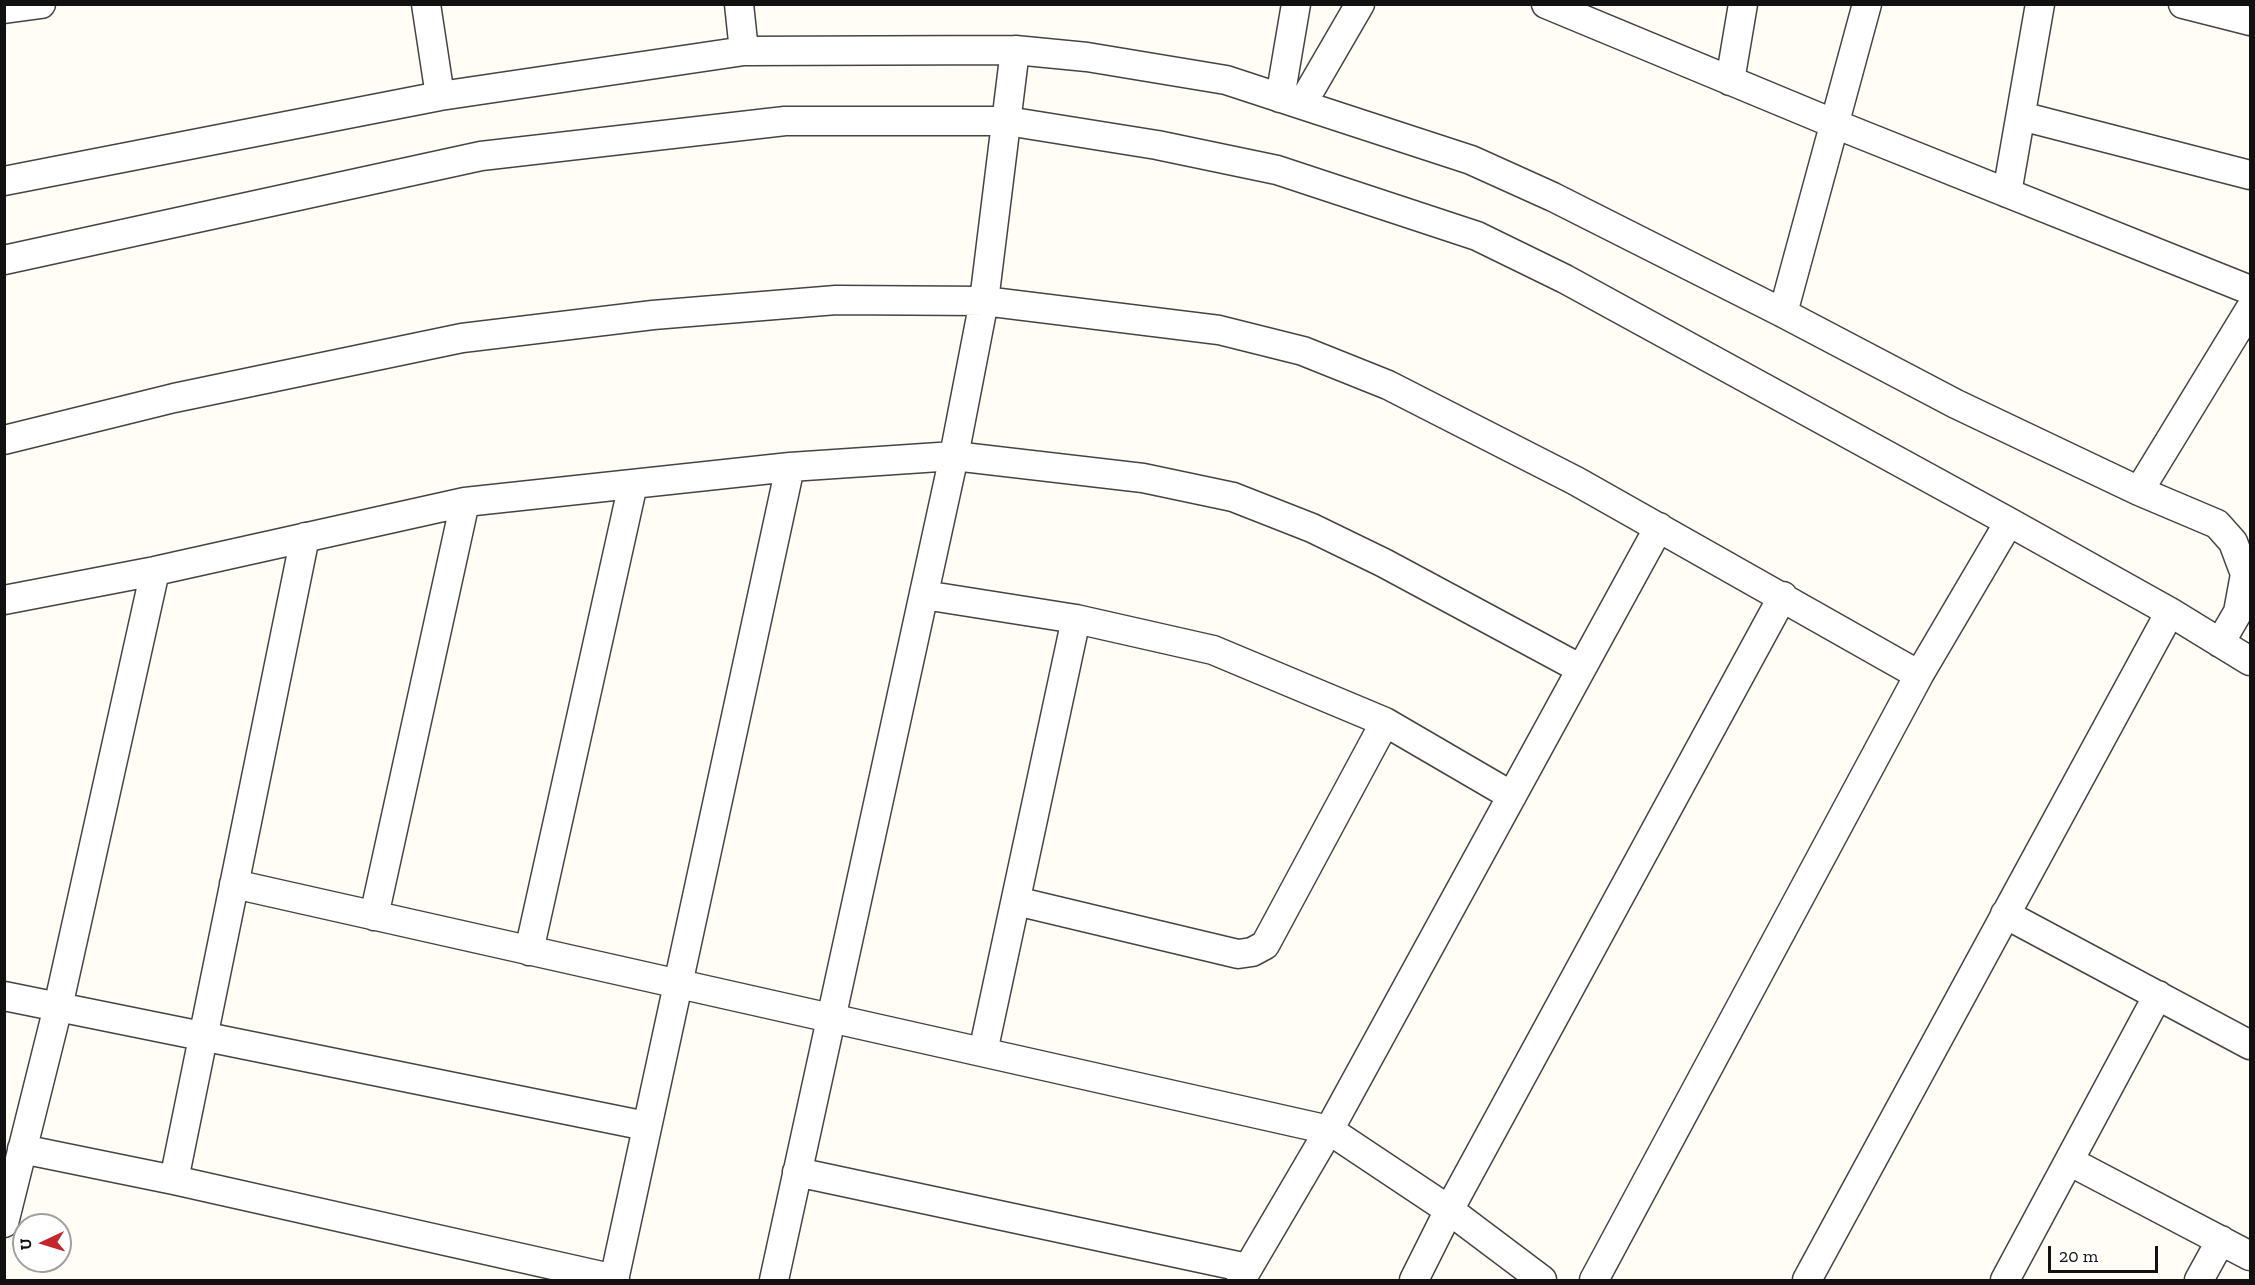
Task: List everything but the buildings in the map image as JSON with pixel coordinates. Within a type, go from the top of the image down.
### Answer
[{"type":"street","points":[[4,9],[41,4]]},
{"type":"street","points":[[426,4],[440,96]]},
{"type":"street","points":[[739,4],[744,51]]},
{"type":"street","points":[[1291,101],[1296,4]]},
{"type":"street","points":[[1291,101],[1360,4]]},
{"type":"street","points":[[1546,4],[1595,14],[1730,81],[2250,290]]},
{"type":"street","points":[[1730,81],[1743,4]]},
{"type":"street","points":[[1783,312],[1867,4]]},
{"type":"street","points":[[2007,193],[2040,4]]},
{"type":"street","points":[[2183,4],[2250,21]]},
{"type":"street","points":[[4,181],[440,96],[744,51],[1014,58],[1166,69],[1226,80],[1471,160],[1553,197],[1783,312],[1956,404],[2139,491],[2217,524],[2233,542],[2246,587],[2238,612],[2220,643]]},
{"type":"street","points":[[774,1281],[954,456],[984,301],[1014,58]]},
{"type":"street","points":[[4,260],[481,156],[785,121],[1008,113],[1277,170],[1477,236],[1575,285],[2009,522],[2170,612],[2250,661]]},
{"type":"street","points":[[2021,116],[2250,175]]},
{"type":"street","points":[[4,440],[174,398],[462,338],[653,315],[836,300],[984,301],[1220,330],[1303,351],[1388,386],[1576,481],[1783,596],[1919,675]]},
{"type":"street","points":[[2139,491],[2250,309]]},
{"type":"street","points":[[4,600],[154,571],[465,502],[790,466],[954,456],[1143,477],[1233,497],[1312,528],[1384,563],[1581,669]]},
{"type":"street","points":[[22,1149],[174,1180],[614,1280],[790,466]]},
{"type":"street","points":[[529,951],[633,484]]},
{"type":"street","points":[[374,916],[465,502]]},
{"type":"street","points":[[1594,1281],[1919,675],[2009,522]]},
{"type":"street","points":[[797,1173],[1244,1275],[1329,1130],[1659,527]]},
{"type":"street","points":[[174,1180],[305,537]]},
{"type":"street","points":[[4,1223],[58,1007],[154,571]]},
{"type":"street","points":[[924,595],[1076,619],[1213,650],[1385,722],[1512,796]]},
{"type":"street","points":[[1414,1281],[1449,1210],[1783,596]]},
{"type":"street","points":[[1807,1281],[2170,612]]},
{"type":"street","points":[[983,1053],[1076,619]]},
{"type":"street","points":[[1016,901],[1238,954],[1252,952],[1266,945],[1385,722]]},
{"type":"street","points":[[234,884],[1329,1130],[1449,1210],[1542,1281]]},
{"type":"street","points":[[2005,914],[2250,1045]]},
{"type":"street","points":[[2005,1281],[2158,995]]},
{"type":"street","points":[[4,996],[646,1126]]},
{"type":"street","points":[[2069,1161],[2250,1256]]},
{"type":"street","points":[[2199,1281],[2221,1240]]}]
